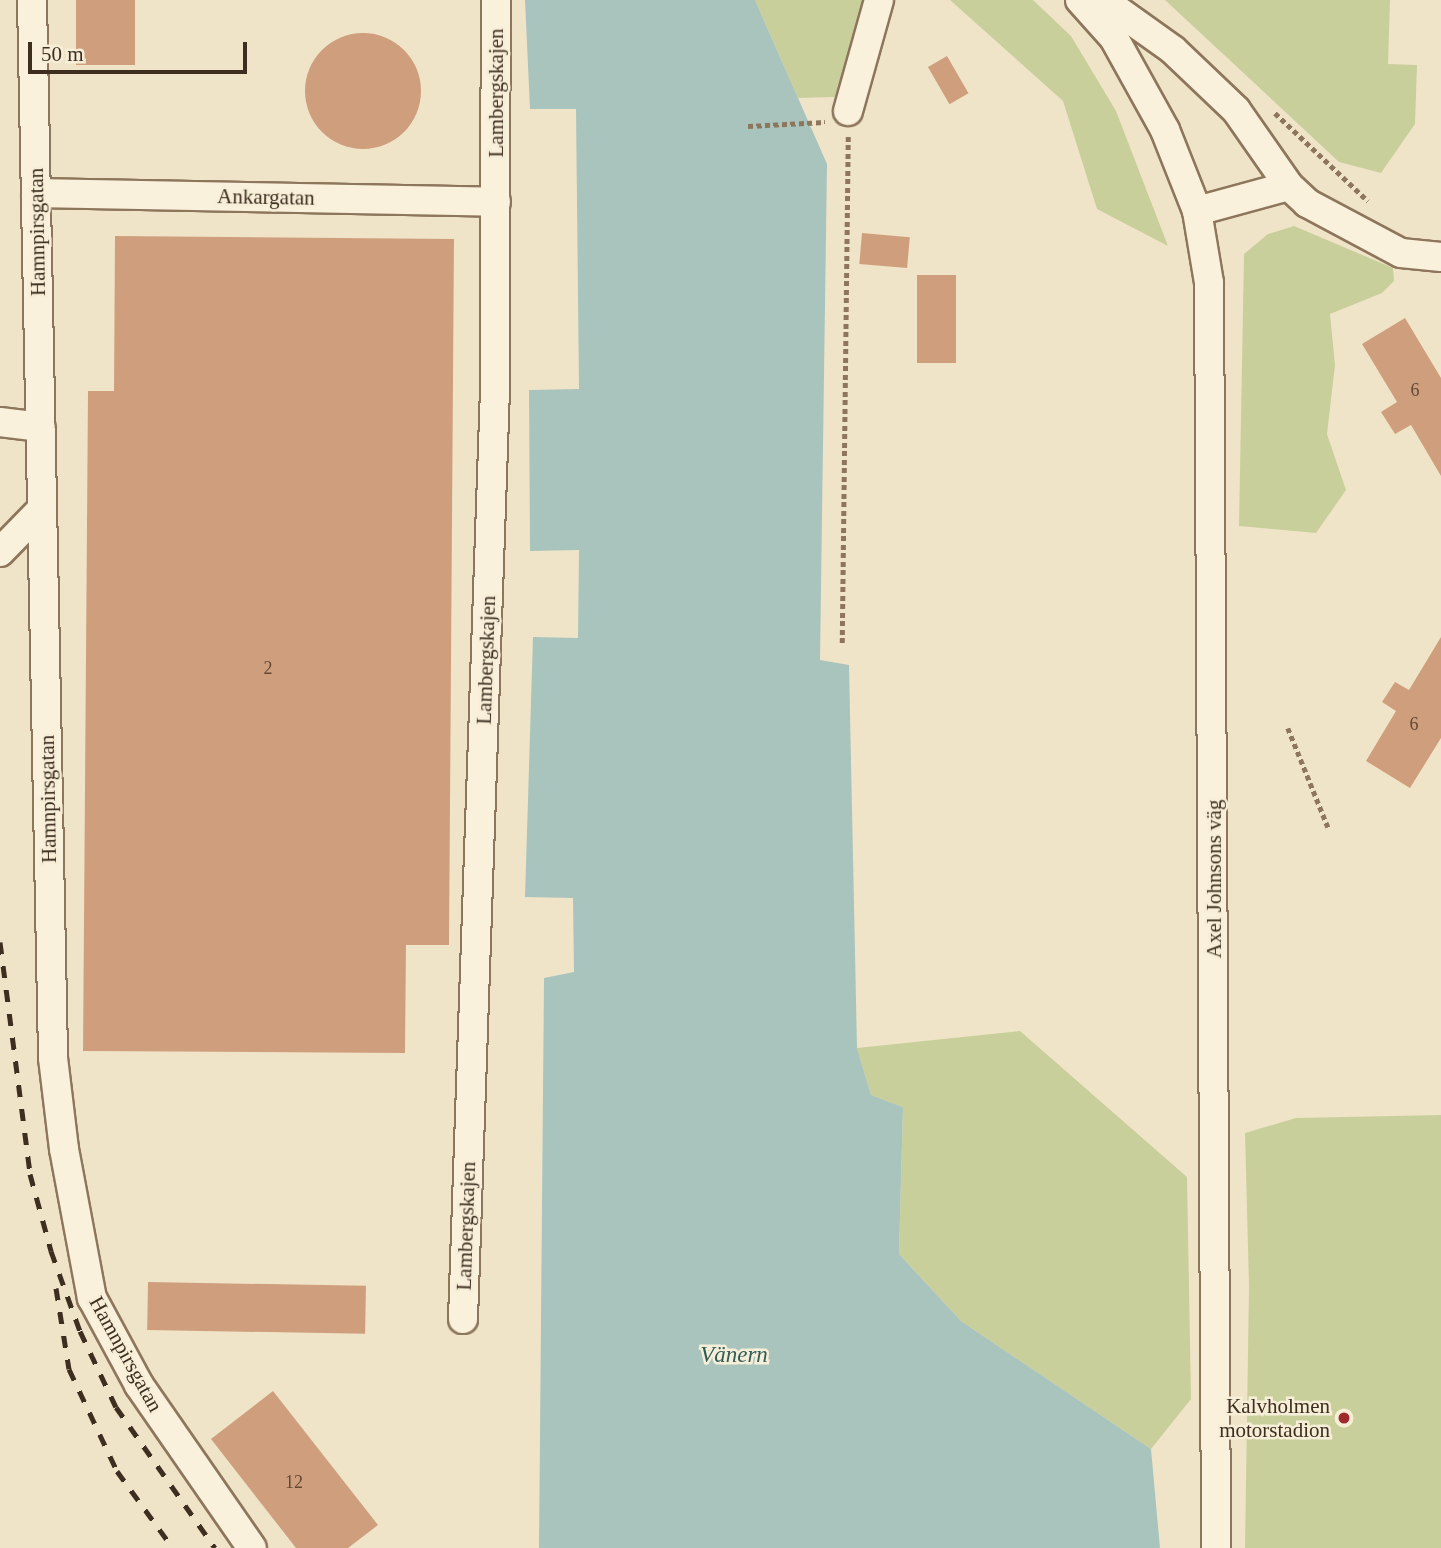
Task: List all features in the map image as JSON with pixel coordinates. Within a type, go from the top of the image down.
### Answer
[{"type":"street","name":"Hamnpirsgatan","points":[[32,0],[53,1058],[64,1149],[92,1298],[139,1385],[252,1548]]},
{"type":"street","name":"Lambergskajen","points":[[463,1319],[495,391],[496,0]]},
{"type":"street","points":[[848,116],[879,0]]},
{"type":"street","name":"Axel Johnsons väg","points":[[1080,0],[1114,38],[1165,131],[1197,211],[1209,283],[1216,1548]]},
{"type":"street","points":[[1103,0],[1172,50],[1236,110],[1289,186],[1345,227],[1401,253],[1441,257]]},
{"type":"street","points":[[1197,211],[1289,186]]},
{"type":"street","name":"Ankargatan","points":[[36,193],[496,202]]},
{"type":"street","points":[[0,422],[41,427]]},
{"type":"street","points":[[0,552],[42,509]]},
{"type":"path","points":[[1272,110],[1370,202]]},
{"type":"path","points":[[748,126],[848,116],[842,643]]},
{"type":"path","points":[[1288,728],[1328,827]]},
{"type":"green space","points":[[755,0],[866,0],[835,97],[798,98]]},
{"type":"green space","points":[[950,0],[1033,0],[1071,36],[1116,111],[1168,246],[1097,209],[1063,101]]},
{"type":"green space","points":[[1165,0],[1390,0],[1388,64],[1417,65],[1415,124],[1381,173],[1339,162]]},
{"type":"green space","points":[[1294,226],[1393,268],[1394,281],[1382,293],[1330,314],[1335,365],[1327,434],[1346,490],[1316,533],[1239,526],[1244,254],[1268,234]]},
{"type":"green space","points":[[1020,1031],[1187,1177],[1191,1399],[1151,1449],[961,1321],[899,1254],[903,1107],[871,1095],[857,1048]]},
{"type":"green space","name":"Kalvholmen motorstadion","points":[[1441,1115],[1441,1548],[1245,1548],[1249,1286],[1245,1133],[1296,1118]]},
{"type":"water","name":"Vänern","points":[[525,0],[755,0],[827,164],[820,660],[849,665],[857,1048],[871,1095],[903,1107],[899,1254],[961,1321],[1151,1449],[1160,1548],[539,1548],[544,978],[574,972],[573,898],[525,897],[533,637],[578,638],[579,550],[530,551],[529,390],[579,389],[576,109],[530,109]]},
{"type":"building","points":[[76,0],[135,0],[135,65],[76,65]]},
{"type":"building","points":[[363,33],[385,37],[404,50],[417,69],[421,91],[417,113],[404,132],[385,145],[363,149],[341,145],[322,132],[309,113],[305,91],[309,69],[322,50],[341,37]]},
{"type":"building","points":[[947,56],[968,93],[949,104],[928,67]]},
{"type":"building","points":[[862,233],[910,237],[907,268],[859,264]]},
{"type":"building","points":[[115,236],[454,239],[449,945],[406,945],[405,1053],[83,1051],[88,391],[114,391]]},
{"type":"building","points":[[917,275],[956,275],[956,363],[917,363]]},
{"type":"building","points":[[1405,318],[1441,378],[1441,476],[1411,425],[1395,434],[1381,412],[1397,402],[1362,344]]},
{"type":"building","points":[[1441,637],[1441,738],[1410,788],[1366,761],[1396,711],[1382,702],[1395,682],[1409,690]]},
{"type":"building","points":[[148,1282],[366,1286],[365,1334],[147,1330]]},
{"type":"building","points":[[273,1391],[378,1525],[348,1548],[296,1548],[211,1439]]},
{"type":"railway","points":[[0,942],[30,1174],[51,1251],[80,1331],[116,1407],[215,1548]]},
{"type":"railway","points":[[56,1288],[69,1369],[117,1471],[173,1548]]},
{"type":"place","name":"Kalvholmen motorstadion","points":[[1344,1418]]}]
